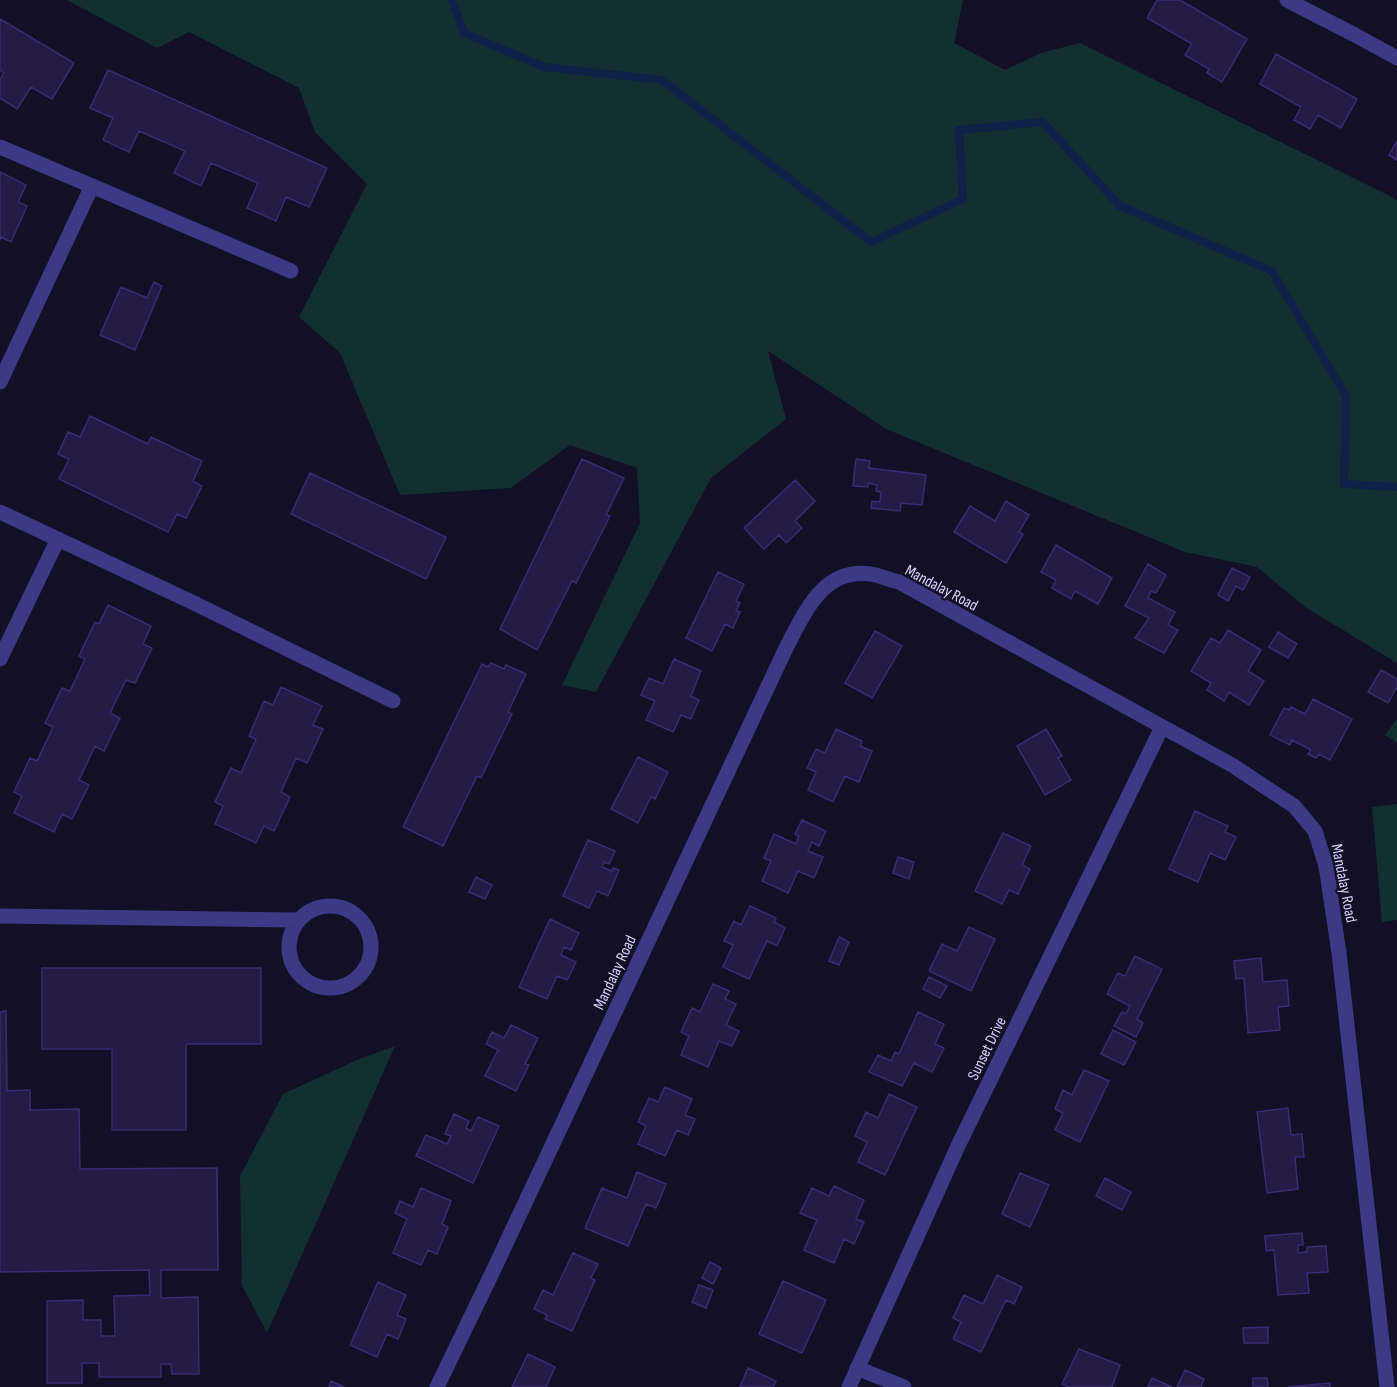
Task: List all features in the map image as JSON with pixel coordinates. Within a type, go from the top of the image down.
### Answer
[{"type":"street","points":[[1287,0],[1397,58]]},
{"type":"street","points":[[0,147],[291,271]]},
{"type":"street","points":[[0,382],[92,186]]},
{"type":"street","points":[[0,512],[196,604],[393,701]]},
{"type":"street","points":[[0,659],[58,539]]},
{"type":"street","name":"Mandalay Road","points":[[437,1387],[787,646],[806,610],[823,589],[836,580],[854,574],[875,575],[898,582],[1232,765],[1294,806],[1316,831],[1326,866],[1339,953],[1387,1387]]},
{"type":"street","name":"Sunset Drive","points":[[849,1387],[958,1146],[1162,727]]},
{"type":"street","points":[[0,916],[299,920],[310,911],[323,906],[337,906],[361,919],[368,931],[371,945],[370,958],[364,971],[354,980],[342,986],[329,988],[316,986],[304,980],[295,970],[288,944],[299,920]]},
{"type":"street","points":[[857,1368],[904,1387]]},
{"type":"green space","points":[[67,0],[963,0],[954,43],[1005,70],[1041,53],[1080,43],[1386,194],[1397,200],[1397,663],[1305,607],[1257,567],[1185,552],[886,429],[768,351],[786,419],[711,478],[596,692],[562,685],[640,523],[637,468],[570,445],[511,488],[400,495],[340,353],[299,317],[367,184],[315,132],[299,88],[189,32],[157,48]]},
{"type":"green space","points":[[1397,719],[1397,743],[1385,735]]},
{"type":"green space","points":[[1397,804],[1397,920],[1382,922],[1372,807]]},
{"type":"green space","points":[[395,1046],[267,1333],[242,1285],[240,1176],[283,1094],[359,1059]]},
{"type":"building","points":[[1157,0],[1180,0],[1247,39],[1222,82],[1207,73],[1209,69],[1185,55],[1192,44],[1147,18]]},
{"type":"building","points":[[0,19],[74,63],[52,99],[31,87],[17,109],[0,98],[0,80],[4,73],[0,70]]},
{"type":"building","points":[[1276,54],[1357,99],[1341,128],[1318,115],[1310,129],[1294,120],[1301,107],[1260,84]]},
{"type":"building","points":[[108,70],[327,168],[309,207],[286,197],[276,221],[247,208],[258,183],[211,163],[201,186],[174,173],[185,151],[139,131],[129,152],[103,140],[113,118],[90,108]]},
{"type":"building","points":[[1397,141],[1397,160],[1389,155]]},
{"type":"building","points":[[0,172],[26,185],[18,202],[27,206],[11,242],[1,237],[0,240]]},
{"type":"building","points":[[154,282],[162,286],[135,350],[100,335],[121,287],[147,298]]},
{"type":"building","points":[[90,416],[148,444],[151,437],[202,461],[193,481],[202,486],[186,518],[177,514],[168,532],[59,479],[69,459],[58,454],[68,432],[80,437]]},
{"type":"building","points":[[582,459],[624,478],[606,515],[610,516],[576,583],[572,581],[537,650],[500,629]]},
{"type":"building","points":[[856,459],[870,461],[869,468],[926,475],[922,505],[901,503],[900,511],[871,508],[872,501],[880,502],[881,492],[876,491],[877,485],[868,483],[868,487],[853,486]]},
{"type":"building","points":[[310,473],[446,537],[426,579],[291,514]]},
{"type":"building","points":[[795,480],[815,501],[795,521],[802,528],[786,543],[779,535],[764,549],[744,528]]},
{"type":"building","points":[[1006,501],[1029,515],[1019,532],[1023,534],[1006,563],[954,532],[970,506],[995,521]]},
{"type":"building","points":[[1056,545],[1112,578],[1098,604],[1075,591],[1071,599],[1052,588],[1056,580],[1041,572]]},
{"type":"building","points":[[1148,564],[1166,575],[1156,593],[1151,591],[1148,598],[1175,612],[1168,625],[1178,630],[1164,653],[1135,638],[1149,618],[1125,606]]},
{"type":"building","points":[[1232,568],[1250,577],[1243,590],[1236,586],[1228,601],[1218,595]]},
{"type":"building","points":[[718,572],[744,584],[736,601],[740,603],[736,611],[740,612],[733,628],[725,624],[712,651],[686,638]]},
{"type":"building","points":[[108,605],[151,626],[143,644],[152,648],[135,683],[126,680],[110,713],[120,718],[104,751],[95,746],[79,780],[89,785],[72,819],[62,814],[54,832],[14,813],[22,796],[14,792],[30,758],[37,761],[53,727],[45,723],[62,688],[70,691],[85,659],[79,656],[95,622],[99,624]]},
{"type":"building","points":[[1228,630],[1261,650],[1248,671],[1264,681],[1249,705],[1229,692],[1224,701],[1207,690],[1211,683],[1191,671],[1211,638],[1220,643]]},
{"type":"building","points":[[875,631],[902,646],[872,698],[845,683]]},
{"type":"building","points":[[1278,632],[1297,644],[1288,658],[1269,647]]},
{"type":"building","points":[[674,659],[701,671],[691,696],[699,700],[691,719],[681,715],[673,732],[646,720],[655,701],[641,695],[649,678],[663,684]]},
{"type":"building","points":[[491,663],[504,669],[506,665],[526,674],[508,712],[512,714],[481,778],[477,776],[443,846],[403,827],[482,664],[488,667]]},
{"type":"building","points":[[1381,670],[1397,679],[1397,687],[1388,703],[1368,692]]},
{"type":"building","points":[[281,687],[322,706],[313,725],[323,729],[307,763],[296,758],[281,792],[290,797],[274,831],[264,826],[256,843],[215,824],[223,806],[215,802],[231,768],[241,773],[256,739],[249,736],[264,701],[273,705]]},
{"type":"building","points":[[1313,699],[1352,719],[1330,760],[1319,754],[1316,758],[1308,754],[1311,750],[1292,740],[1290,745],[1270,735],[1284,708],[1289,710],[1291,707],[1305,714]]},
{"type":"building","points":[[836,729],[862,741],[860,746],[872,751],[859,782],[845,776],[833,802],[808,790],[816,772],[807,768],[816,749],[825,753]]},
{"type":"building","points":[[1046,729],[1062,756],[1058,758],[1071,780],[1045,795],[1017,746]]},
{"type":"building","points":[[638,757],[668,772],[655,799],[651,797],[638,823],[611,809]]},
{"type":"building","points":[[1195,811],[1228,826],[1225,832],[1236,837],[1225,860],[1210,853],[1198,882],[1169,869]]},
{"type":"building","points":[[802,820],[826,831],[819,846],[812,842],[808,851],[823,857],[814,878],[798,871],[788,893],[762,881],[771,861],[764,858],[774,834],[796,844],[799,836],[795,834]]},
{"type":"building","points":[[1003,833],[1031,846],[1022,865],[1030,869],[1018,894],[1009,890],[1002,904],[975,891]]},
{"type":"building","points":[[588,840],[615,851],[609,864],[604,862],[602,867],[612,871],[613,868],[619,870],[608,896],[597,891],[589,908],[563,896]]},
{"type":"building","points":[[898,857],[914,862],[909,879],[893,873]]},
{"type":"building","points":[[476,877],[492,885],[485,899],[469,892]]},
{"type":"building","points":[[750,906],[776,918],[774,922],[785,928],[777,946],[767,941],[749,979],[723,967],[733,945],[724,941],[734,921],[741,925]]},
{"type":"building","points":[[550,919],[579,933],[571,950],[564,947],[561,955],[576,962],[567,980],[557,976],[547,999],[519,987]]},
{"type":"building","points":[[969,927],[995,939],[971,991],[929,971],[942,944],[957,951]]},
{"type":"building","points":[[839,937],[849,942],[839,965],[829,961]]},
{"type":"building","points":[[1135,956],[1162,969],[1137,1019],[1143,1023],[1136,1037],[1114,1026],[1122,1012],[1126,1014],[1130,1006],[1107,994],[1118,973],[1125,976]]},
{"type":"building","points":[[1261,958],[1263,982],[1287,980],[1289,1006],[1278,1007],[1280,1030],[1248,1033],[1244,978],[1236,979],[1234,961]]},
{"type":"building","points":[[42,968],[261,968],[261,1044],[186,1044],[186,1130],[112,1130],[112,1049],[42,1049]]},
{"type":"building","points":[[929,977],[947,986],[940,998],[923,989]]},
{"type":"building","points":[[713,984],[729,991],[725,999],[736,1004],[726,1025],[739,1031],[732,1046],[719,1041],[708,1067],[681,1055],[689,1036],[681,1032],[692,1008],[700,1012]]},
{"type":"building","points":[[6,1011],[7,1091],[30,1090],[30,1110],[79,1109],[80,1169],[217,1168],[218,1270],[161,1270],[161,1298],[198,1297],[199,1374],[172,1374],[171,1364],[161,1364],[161,1377],[99,1377],[99,1363],[82,1363],[82,1383],[47,1383],[47,1301],[83,1300],[83,1320],[101,1320],[101,1336],[115,1336],[114,1296],[150,1295],[149,1270],[0,1272],[0,1012]]},
{"type":"building","points":[[918,1012],[944,1024],[935,1044],[944,1048],[932,1072],[914,1063],[902,1086],[869,1072],[878,1055],[891,1061],[895,1052],[899,1054]]},
{"type":"building","points":[[511,1025],[538,1038],[525,1064],[529,1065],[516,1091],[485,1076],[498,1050],[486,1044],[492,1032],[504,1038]]},
{"type":"building","points":[[1113,1030],[1136,1042],[1124,1065],[1101,1054]]},
{"type":"building","points":[[1084,1070],[1109,1081],[1080,1142],[1055,1130],[1063,1113],[1055,1109],[1063,1090],[1072,1095]]},
{"type":"building","points":[[665,1087],[692,1099],[685,1115],[695,1119],[688,1135],[677,1130],[665,1156],[638,1144],[646,1126],[638,1122],[649,1098],[658,1102]]},
{"type":"building","points":[[889,1094],[917,1107],[885,1175],[858,1162],[867,1142],[855,1136],[866,1112],[878,1118]]},
{"type":"building","points":[[1288,1108],[1291,1135],[1302,1134],[1304,1157],[1295,1157],[1298,1189],[1267,1193],[1257,1112]]},
{"type":"building","points":[[454,1114],[469,1121],[466,1128],[471,1131],[478,1117],[499,1126],[473,1183],[416,1156],[426,1135],[447,1144],[451,1136],[445,1134]]},
{"type":"building","points":[[637,1172],[666,1184],[656,1208],[646,1204],[628,1246],[585,1228],[602,1188],[627,1198]]},
{"type":"building","points":[[1020,1173],[1049,1185],[1030,1227],[1002,1214]]},
{"type":"building","points":[[1105,1178],[1131,1192],[1122,1210],[1096,1196]]},
{"type":"building","points":[[834,1186],[864,1200],[856,1219],[864,1222],[854,1244],[844,1239],[834,1263],[804,1250],[817,1220],[800,1213],[812,1188],[829,1196]]},
{"type":"building","points":[[421,1188],[451,1201],[442,1224],[448,1227],[437,1254],[428,1250],[421,1265],[393,1253],[407,1219],[395,1213],[400,1201],[413,1207]]},
{"type":"building","points":[[1302,1233],[1303,1245],[1298,1245],[1298,1253],[1307,1252],[1307,1247],[1326,1246],[1328,1272],[1307,1273],[1309,1293],[1278,1295],[1274,1250],[1266,1251],[1265,1236]]},
{"type":"building","points":[[573,1253],[598,1264],[591,1278],[595,1280],[572,1331],[545,1319],[547,1315],[534,1309],[543,1290],[553,1295]]},
{"type":"building","points":[[710,1262],[721,1268],[713,1284],[702,1278]]},
{"type":"building","points":[[997,1275],[1022,1287],[1014,1304],[1006,1300],[981,1352],[953,1339],[961,1322],[953,1318],[964,1295],[983,1304]]},
{"type":"building","points":[[783,1281],[826,1300],[802,1353],[759,1334]]},
{"type":"building","points":[[378,1282],[406,1295],[397,1315],[406,1319],[398,1339],[387,1334],[377,1357],[350,1345]]},
{"type":"building","points":[[699,1285],[713,1290],[706,1308],[692,1302]]},
{"type":"building","points":[[1268,1327],[1268,1343],[1244,1343],[1243,1328]]},
{"type":"building","points":[[1079,1349],[1120,1365],[1112,1387],[1069,1387],[1062,1384]]},
{"type":"building","points":[[528,1354],[555,1367],[546,1387],[512,1387]]},
{"type":"building","points":[[748,1368],[776,1381],[773,1387],[740,1387]]},
{"type":"building","points":[[1185,1370],[1204,1379],[1201,1387],[1177,1387]]},
{"type":"building","points":[[1152,1378],[1172,1387],[1148,1387]]},
{"type":"building","points":[[1253,1378],[1267,1378],[1268,1387],[1253,1387]]},
{"type":"building","points":[[331,1381],[344,1387],[329,1387]]},
{"type":"building","points":[[1330,1383],[1330,1387],[1288,1387]]},
{"type":"waterway","points":[[452,0],[464,33],[544,67],[662,80],[871,242],[963,199],[959,130],[1043,122],[1120,206],[1272,271],[1346,396],[1344,484],[1397,487]]}]
